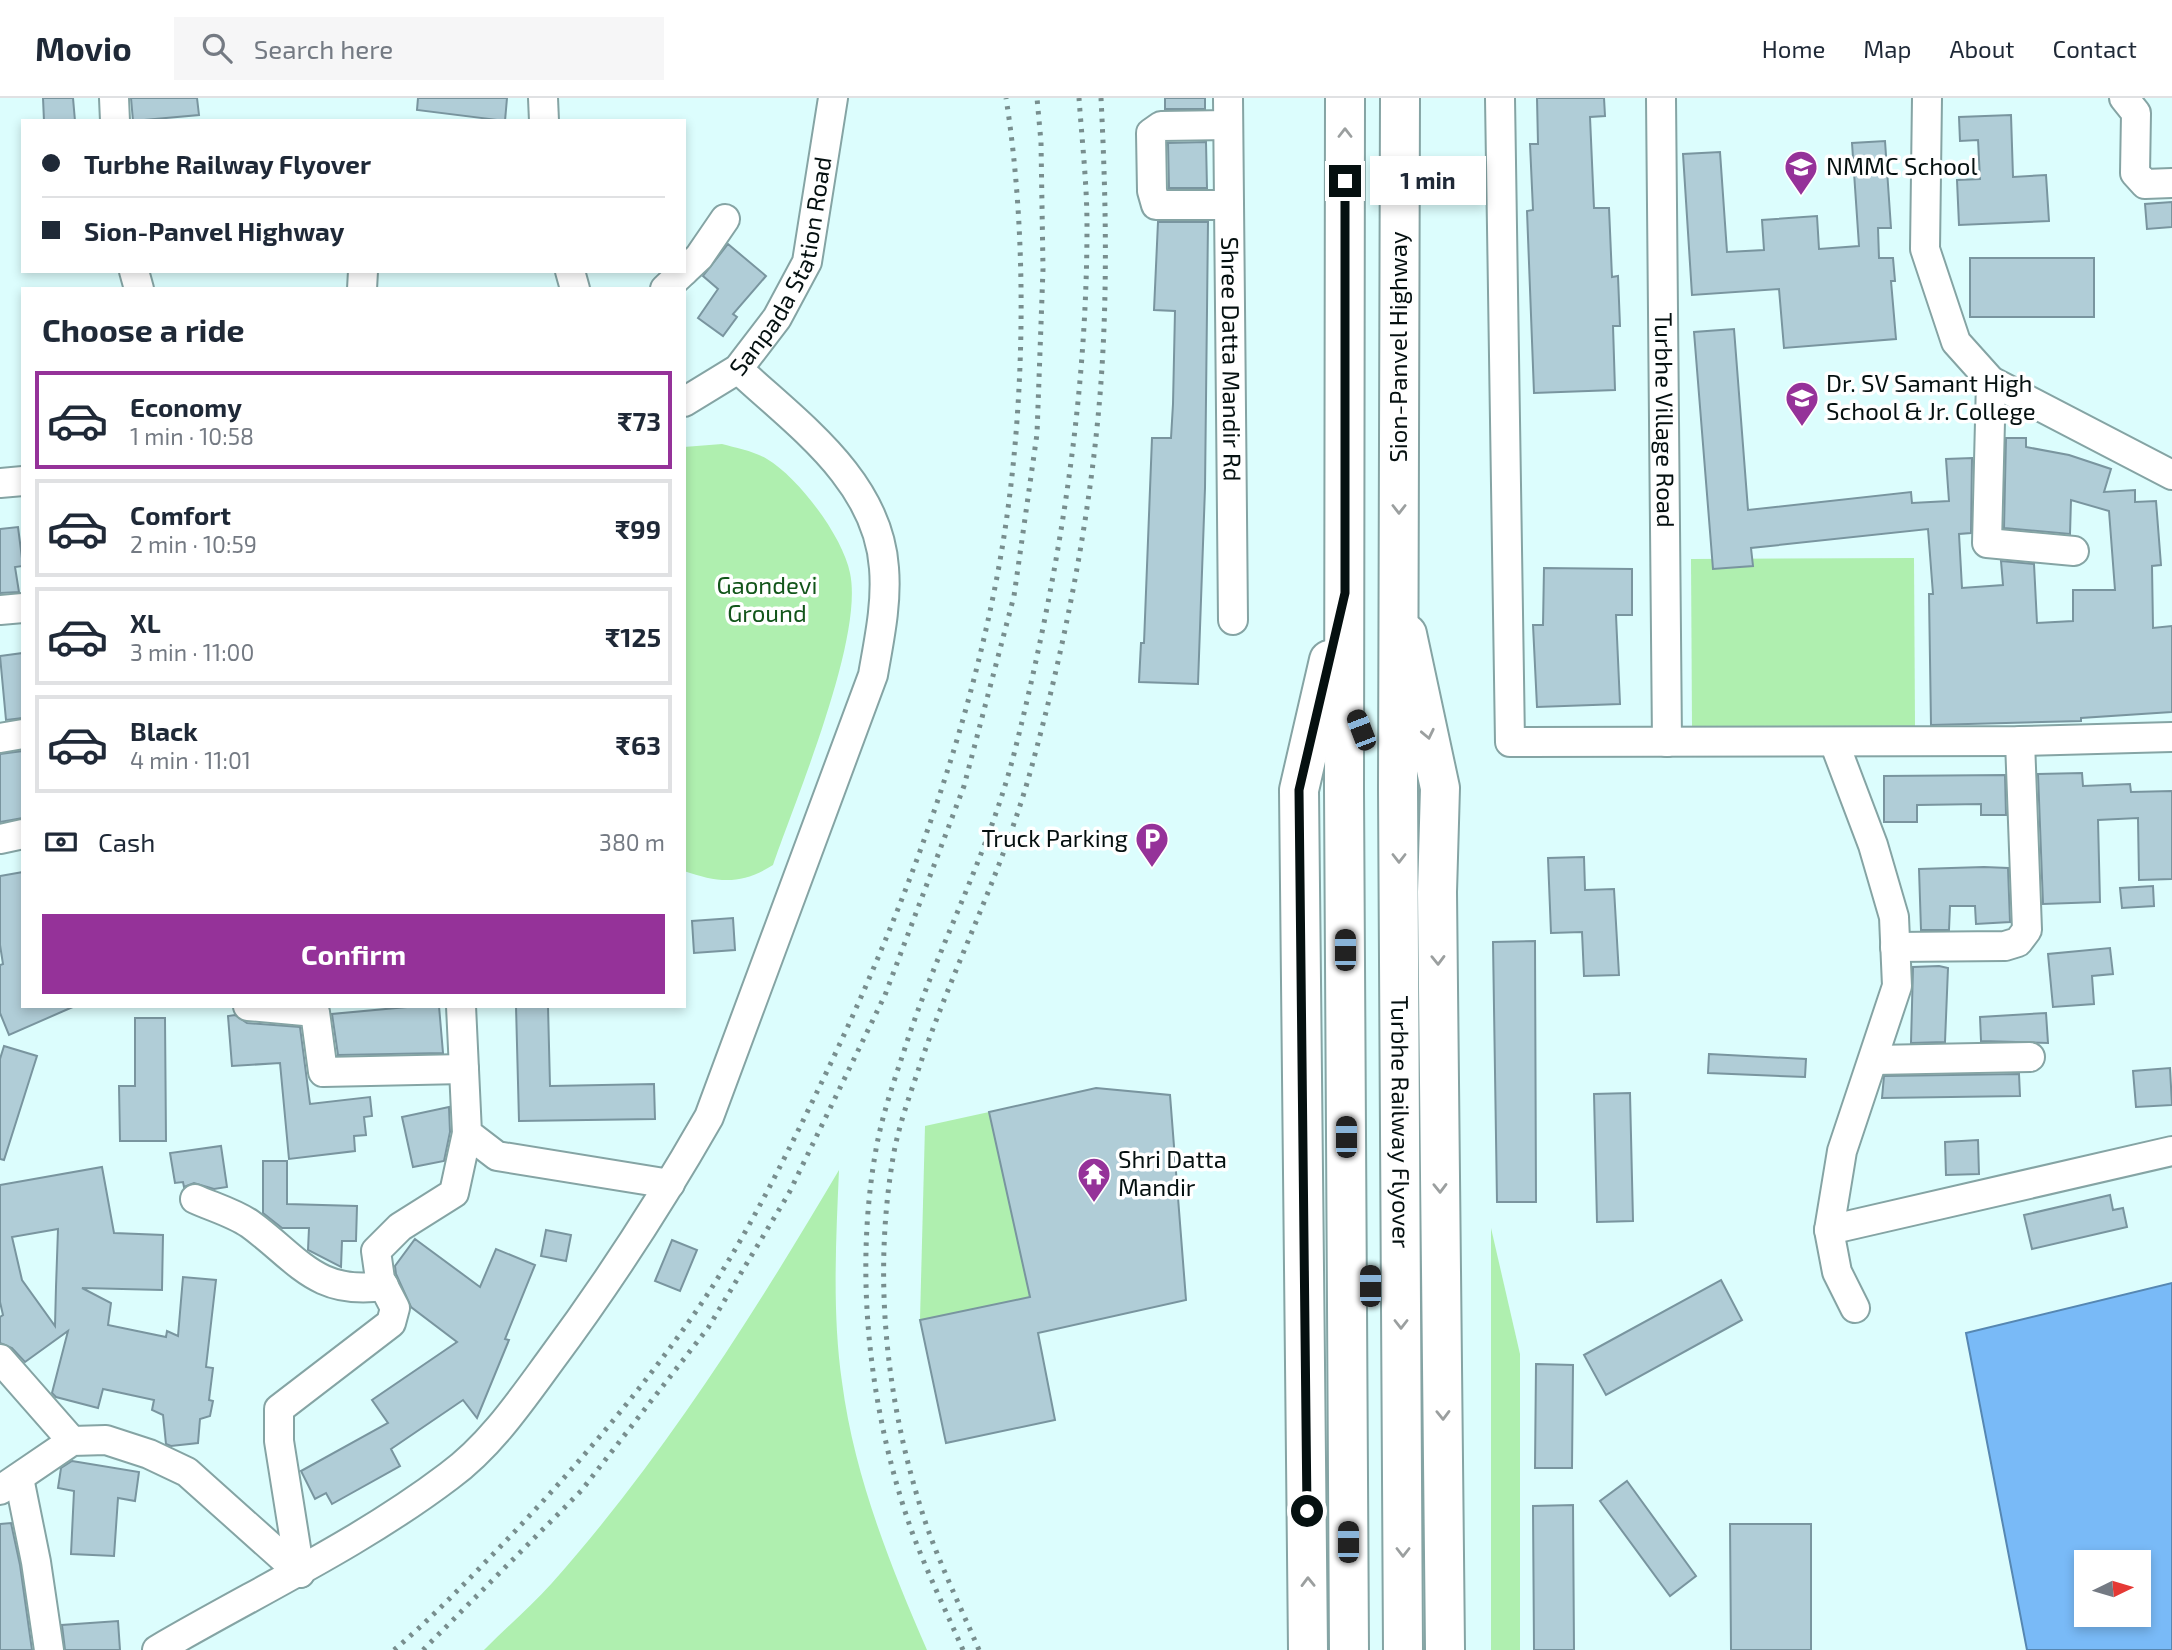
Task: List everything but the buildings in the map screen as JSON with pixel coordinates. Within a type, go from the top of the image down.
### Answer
[{"type":"main road","points":[[1345,98],[1344,688],[1349,1650]]},
{"type":"main road","name":"Sion-Panvel Highway","points":[[1399,595],[1400,98]]},
{"type":"main road","points":[[1308,1650],[1299,790],[1345,593]]},
{"type":"main road","points":[[1399,595],[1440,788],[1437,892],[1445,1650]]},
{"type":"main road","name":"Turbhe Railway Flyover","points":[[1399,595],[1403,1650]]},
{"type":"main road","points":[[1344,688],[1369,751],[1371,1650]]},
{"type":"street","points":[[114,98],[115,119]]},
{"type":"street","points":[[543,98],[544,119]]},
{"type":"street","name":"Sanpada Station Road","points":[[686,401],[738,369],[777,318],[807,262],[834,98]]},
{"type":"street","points":[[1500,98],[1510,742],[2020,741],[2172,737]]},
{"type":"street","name":"Turbhe Village Road","points":[[1661,98],[1667,742]]},
{"type":"street","points":[[2124,98],[2136,113],[2135,173],[2145,184],[2172,183]]},
{"type":"street","points":[[1933,99],[1925,249],[1956,342],[1991,381],[2172,475]]},
{"type":"street","points":[[1228,112],[1161,125],[1151,134],[1152,191],[1156,205],[1229,205]]},
{"type":"street","name":"Shree Datta Mandir Rd","points":[[1228,112],[1233,620]]},
{"type":"street","points":[[686,269],[699,257],[724,219]]},
{"type":"street","points":[[667,287],[682,273]]},
{"type":"street","points":[[157,1650],[300,1573],[450,1476],[506,1420],[590,1307],[670,1184],[714,1104],[873,675],[883,621],[884,566],[870,511],[834,458],[738,369]]},
{"type":"street","points":[[1991,381],[1987,543],[2074,551]]},
{"type":"street","points":[[0,483],[21,481]]},
{"type":"street","points":[[0,610],[21,608]]},
{"type":"street","points":[[0,738],[21,734]]},
{"type":"street","points":[[1895,947],[2006,946],[2018,942],[2027,930],[2020,741]]},
{"type":"street","points":[[1834,742],[1873,845],[1894,917],[1897,986],[1842,1151],[1829,1230],[1838,1272],[1855,1308]]},
{"type":"street","points":[[0,839],[21,834]]},
{"type":"street","points":[[270,1008],[315,1012],[323,1072],[464,1069]]},
{"type":"street","points":[[300,1573],[279,1441],[279,1409],[391,1322],[395,1308],[384,1286],[376,1251],[400,1227],[454,1193],[467,1133],[461,1008]]},
{"type":"street","points":[[1874,1060],[2030,1057]]},
{"type":"street","points":[[467,1133],[497,1156],[670,1184]]},
{"type":"street","points":[[1829,1230],[2172,1151]]},
{"type":"street","points":[[195,1199],[247,1222],[286,1257],[326,1281],[363,1289],[384,1286]]},
{"type":"street","points":[[0,1359],[72,1441]]},
{"type":"street","points":[[49,1650],[36,1562],[9,1484],[72,1441],[106,1440],[149,1454],[187,1472],[300,1573]]},
{"type":"green space","name":"Gaondevi Ground","points":[[722,444],[751,452],[779,468],[805,494],[829,526],[839,543],[850,573],[852,601],[847,637],[838,676],[811,760],[773,865],[740,879],[719,880],[686,872],[686,447]]},
{"type":"green space","points":[[1914,558],[1915,726],[1692,727],[1691,559]]},
{"type":"green space","points":[[989,1112],[1030,1297],[920,1320],[925,1126]]},
{"type":"green space","points":[[839,1170],[836,1303],[839,1356],[848,1417],[875,1519],[927,1650],[484,1650],[552,1583],[632,1486],[740,1331]]},
{"type":"green space","points":[[1491,1228],[1520,1354],[1520,1650],[1491,1650]]},
{"type":"water","points":[[2172,1283],[2172,1650],[2027,1650],[1966,1333]]},
{"type":"railway","points":[[394,1650],[461,1587],[550,1493],[623,1409],[690,1320],[742,1237],[788,1151],[845,1032],[898,910],[943,785],[962,721],[980,657],[1004,534],[1018,409],[1021,345],[1019,218],[1006,98]]},
{"type":"railway","points":[[423,1650],[581,1491],[708,1328],[789,1193],[885,995],[964,786],[1014,596],[1037,434],[1043,269],[1041,142],[1037,98]]},
{"type":"railway","points":[[963,1650],[912,1532],[885,1438],[869,1340],[866,1241],[879,1132],[917,1013],[1004,789],[1030,686],[1057,556],[1076,424],[1086,292],[1087,226],[1079,98]]},
{"type":"railway","points":[[979,1650],[926,1524],[901,1433],[892,1387],[884,1293],[887,1199],[894,1152],[910,1093],[1023,797],[1056,669],[1075,578],[1096,441],[1103,358],[1105,246],[1101,98]]},
{"type":"place","name":"NMMC School","points":[[1801,197]]},
{"type":"place","name":"Dr. SV Samant High School & Jr. College","points":[[1802,428]]},
{"type":"place","name":"Truck Parking","points":[[1152,869]]},
{"type":"place","name":"Shri Datta Mandir","points":[[1094,1204]]},
{"type":"route","points":[[1307,1511],[1299,790],[1345,593],[1345,181]]}]
